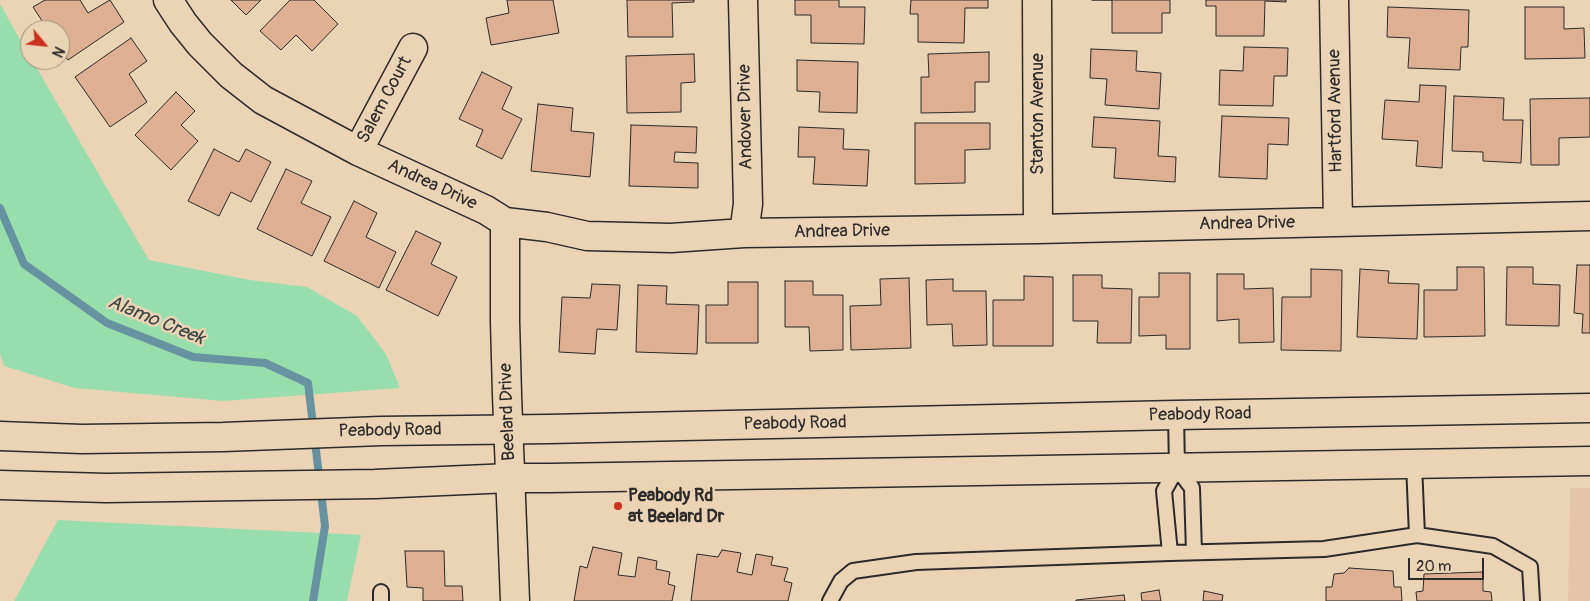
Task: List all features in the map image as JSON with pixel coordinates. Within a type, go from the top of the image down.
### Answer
[{"type":"main road","name":"Andrea Drive","points":[[168,0],[200,44],[230,75],[263,100],[358,151],[486,210],[505,222],[547,227],[587,236],[671,238],[744,233],[1038,229],[1590,216]]},
{"type":"main road","name":"Andover Drive","points":[[743,0],[748,204],[744,233]]},
{"type":"main road","name":"Stanton Avenue","points":[[1037,0],[1038,229]]},
{"type":"main road","name":"Hartford Avenue","points":[[1334,0],[1338,221]]},
{"type":"main road","name":"Salem Court","points":[[358,151],[413,48]]},
{"type":"main road","name":"Beelard Drive","points":[[505,222],[508,429],[516,601]]},
{"type":"main road","name":"Peabody Road","points":[[2,431],[82,439],[223,437],[373,431],[775,425],[1176,415],[1590,408]]},
{"type":"main road","points":[[0,485],[106,488],[375,484],[510,478],[1590,461]]},
{"type":"lane","points":[[1170,553],[1164,491],[1177,468],[1176,415]]},
{"type":"lane","points":[[1414,464],[1417,535]]},
{"type":"lane","points":[[1177,468],[1192,488],[1194,552]]},
{"type":"lane","points":[[830,601],[840,581],[853,571],[916,562],[1324,549],[1417,535],[1493,546],[1530,567],[1532,601]]},
{"type":"shaded area","points":[[1570,488],[1590,488],[1590,601],[1568,601]]},
{"type":"green space","points":[[0,4],[20,39],[20,70],[38,70],[149,260],[250,280],[307,287],[357,316],[386,354],[400,388],[223,401],[75,388],[4,366],[0,354]]},
{"type":"green space","points":[[58,520],[361,535],[347,601],[14,601]]},
{"type":"building","points":[[45,0],[80,0],[88,13],[110,0],[124,22],[70,59],[70,20],[41,20],[33,7]]},
{"type":"building","points":[[231,0],[261,0],[246,15]]},
{"type":"building","points":[[290,0],[314,0],[338,24],[312,51],[296,35],[281,50],[260,31]]},
{"type":"building","points":[[507,0],[553,0],[559,33],[491,45],[486,18],[509,13]]},
{"type":"building","points":[[627,0],[694,0],[694,2],[672,3],[673,37],[628,37]]},
{"type":"building","points":[[795,0],[839,0],[839,7],[865,7],[864,44],[811,43],[811,15],[795,15]]},
{"type":"building","points":[[911,0],[988,0],[988,8],[965,8],[964,43],[918,42],[918,14],[910,14]]},
{"type":"building","points":[[1112,0],[1170,0],[1170,13],[1162,13],[1162,33],[1112,33]]},
{"type":"building","points":[[1206,0],[1286,0],[1286,2],[1265,1],[1264,36],[1216,36],[1216,6],[1206,6]]},
{"type":"building","points":[[1388,7],[1469,10],[1468,47],[1461,47],[1460,70],[1408,68],[1410,38],[1387,37]]},
{"type":"building","points":[[1525,7],[1564,7],[1564,29],[1584,28],[1585,58],[1525,59]]},
{"type":"building","points":[[131,38],[147,61],[129,74],[147,102],[110,127],[75,77]]},
{"type":"building","points":[[1244,47],[1288,48],[1287,76],[1274,76],[1273,106],[1219,105],[1220,70],[1243,71]]},
{"type":"building","points":[[1091,49],[1137,51],[1136,71],[1161,73],[1159,109],[1105,105],[1107,79],[1090,78]]},
{"type":"building","points":[[989,52],[989,82],[975,82],[975,112],[921,113],[921,77],[929,77],[928,54]]},
{"type":"building","points":[[694,54],[695,82],[681,83],[681,112],[627,113],[626,56]]},
{"type":"building","points":[[797,60],[858,62],[857,113],[819,112],[820,92],[797,91]]},
{"type":"building","points":[[482,72],[512,87],[502,109],[522,119],[502,159],[476,146],[483,130],[459,119]]},
{"type":"building","points":[[1420,85],[1446,86],[1442,168],[1416,166],[1418,141],[1382,139],[1385,100],[1419,102]]},
{"type":"building","points":[[176,92],[195,111],[181,125],[198,141],[171,170],[135,135]]},
{"type":"building","points":[[1454,96],[1504,98],[1503,120],[1523,120],[1521,163],[1483,161],[1483,152],[1452,151]]},
{"type":"building","points":[[1590,98],[1590,137],[1559,138],[1559,165],[1531,165],[1530,99]]},
{"type":"building","points":[[538,104],[573,108],[571,131],[594,133],[590,177],[531,171]]},
{"type":"building","points":[[1222,116],[1289,118],[1288,145],[1268,144],[1267,179],[1219,177]]},
{"type":"building","points":[[1094,117],[1160,121],[1158,156],[1176,157],[1175,182],[1114,178],[1116,148],[1092,147]]},
{"type":"building","points":[[915,123],[990,123],[990,149],[965,150],[965,183],[915,184]]},
{"type":"building","points":[[631,125],[697,127],[696,153],[675,152],[674,162],[698,163],[698,188],[629,186]]},
{"type":"building","points":[[799,127],[844,129],[843,149],[869,150],[867,186],[813,184],[815,157],[798,157]]},
{"type":"building","points":[[214,149],[239,162],[246,149],[271,162],[251,202],[231,192],[219,216],[188,201]]},
{"type":"building","points":[[286,169],[312,181],[301,203],[331,217],[312,256],[257,229]]},
{"type":"building","points":[[354,201],[377,213],[366,237],[396,252],[379,288],[324,261]]},
{"type":"building","points":[[416,231],[441,243],[431,264],[457,277],[438,316],[386,290]]},
{"type":"building","points":[[1577,265],[1590,265],[1590,333],[1582,333],[1583,314],[1574,313]]},
{"type":"building","points":[[1457,267],[1484,267],[1485,336],[1424,337],[1424,290],[1457,290]]},
{"type":"building","points":[[1507,267],[1533,267],[1533,284],[1560,285],[1559,326],[1506,325]]},
{"type":"building","points":[[1311,269],[1342,270],[1341,351],[1281,350],[1282,297],[1311,297]]},
{"type":"building","points":[[1360,269],[1389,271],[1388,283],[1419,284],[1417,339],[1357,337]]},
{"type":"building","points":[[1159,273],[1190,273],[1190,349],[1166,349],[1166,335],[1139,336],[1139,297],[1159,297]]},
{"type":"building","points":[[1217,274],[1244,274],[1244,289],[1273,288],[1274,342],[1239,343],[1239,319],[1217,321]]},
{"type":"building","points":[[1073,275],[1102,275],[1102,288],[1132,289],[1131,343],[1097,343],[1098,321],[1073,321]]},
{"type":"building","points":[[1024,276],[1053,277],[1053,346],[993,346],[993,300],[1024,300]]},
{"type":"building","points":[[909,278],[911,348],[851,350],[850,306],[881,305],[880,279]]},
{"type":"building","points":[[953,279],[953,291],[986,291],[987,345],[953,346],[952,324],[927,325],[926,280]]},
{"type":"building","points":[[785,281],[813,281],[813,295],[843,295],[843,350],[810,351],[809,327],[785,327]]},
{"type":"building","points":[[728,282],[758,282],[758,343],[706,343],[706,305],[728,305]]},
{"type":"building","points":[[592,284],[620,285],[617,330],[597,329],[595,354],[559,352],[562,297],[590,298]]},
{"type":"building","points":[[638,285],[667,286],[666,304],[699,305],[697,354],[636,352]]},
{"type":"building","points":[[593,547],[622,553],[618,575],[635,577],[638,557],[657,561],[656,569],[670,572],[668,584],[675,586],[672,601],[574,601],[580,566],[587,568]]},
{"type":"building","points":[[722,550],[741,553],[737,572],[752,575],[756,554],[773,557],[771,565],[788,568],[784,581],[792,583],[788,601],[691,601],[697,554],[718,557]]},
{"type":"building","points":[[405,551],[444,551],[445,586],[462,586],[463,601],[423,601],[423,588],[407,587]]},
{"type":"building","points":[[1349,568],[1393,571],[1394,587],[1401,587],[1402,601],[1326,601],[1326,587],[1332,587],[1334,574],[1344,573]]},
{"type":"building","points":[[1483,572],[1483,591],[1491,592],[1492,601],[1417,601],[1416,592],[1423,591],[1424,574]]},
{"type":"building","points":[[1159,590],[1161,601],[1142,601],[1141,593]]},
{"type":"building","points":[[1204,591],[1223,595],[1222,601],[1203,601]]},
{"type":"building","points":[[1124,595],[1125,601],[1076,601],[1076,600]]},
{"type":"waterway","name":"Alamo Creek","points":[[0,208],[24,264],[107,323],[193,357],[265,363],[308,383],[325,526],[313,601]]},
{"type":"place","name":"Peabody Rd at Beelard Dr","points":[[618,506]]}]
